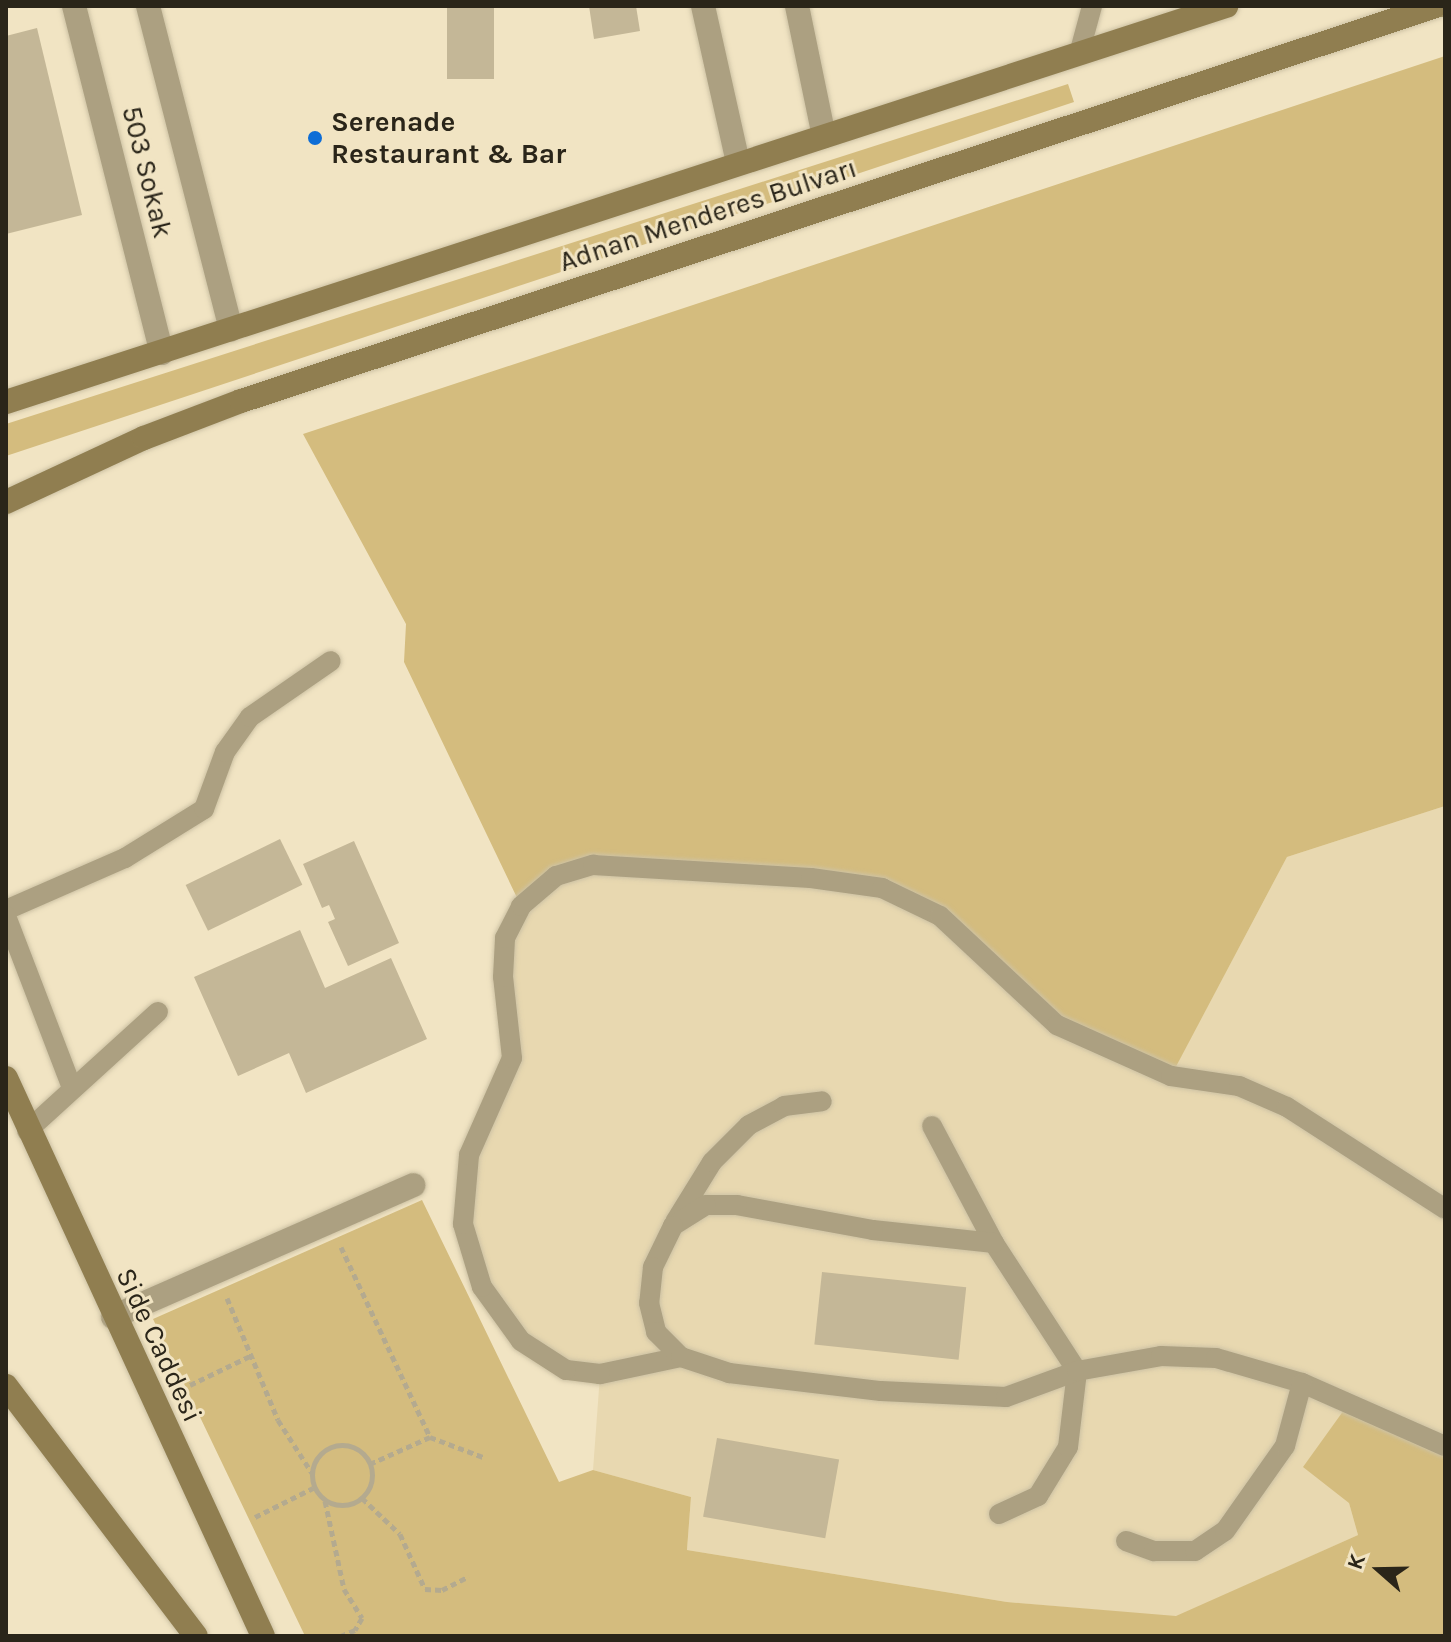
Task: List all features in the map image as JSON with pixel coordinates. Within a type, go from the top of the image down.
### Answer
[{"type":"main road","name":"Adnan Menderes Bulvarı","points":[[6,402],[1226,6]]},
{"type":"main road","name":"Adnan Menderes Bulvarı","points":[[6,502],[144,438],[241,401],[1436,6]]},
{"type":"main road","name":"Side Caddesi","points":[[6,1078],[16,1138],[113,1317],[263,1636]]},
{"type":"main road","points":[[6,1386],[196,1636]]},
{"type":"street","name":"503 Sokak","points":[[74,6],[162,353]]},
{"type":"street","name":"503 Sokak","points":[[148,6],[231,330]]},
{"type":"street","points":[[703,6],[738,162]]},
{"type":"street","points":[[797,6],[824,136]]},
{"type":"street","points":[[113,1317],[413,1185]]},
{"type":"lane","points":[[1079,54],[1092,6]]},
{"type":"lane","points":[[6,910],[125,858],[204,809],[225,752],[250,717],[283,689],[331,661]]},
{"type":"lane","points":[[681,1357],[600,1374],[566,1370],[521,1341],[482,1287],[463,1224],[469,1155],[512,1058],[503,977],[505,938],[521,906],[556,876],[593,865],[811,878],[882,888],[940,916],[1057,1025],[1171,1076],[1239,1086],[1287,1107],[1445,1209]]},
{"type":"lane","points":[[6,916],[72,1088]]},
{"type":"lane","points":[[16,1138],[158,1012]]},
{"type":"lane","points":[[822,1101],[784,1106],[749,1125],[712,1162],[673,1226],[653,1267],[649,1303],[656,1332],[681,1357],[729,1373],[881,1391],[1006,1397],[1077,1371],[1161,1356],[1216,1358],[1302,1383],[1445,1446]]},
{"type":"lane","points":[[932,1126],[994,1243],[1077,1371],[1068,1447],[1038,1496],[999,1514]]},
{"type":"lane","points":[[673,1226],[706,1205],[737,1205],[873,1230],[994,1243]]},
{"type":"lane","points":[[1126,1541],[1154,1551],[1195,1551],[1225,1531],[1285,1446],[1302,1383]]},
{"type":"path","points":[[335,1233],[430,1437],[483,1457]]},
{"type":"path","points":[[220,1285],[278,1420],[312,1473]]},
{"type":"path","points":[[190,1385],[252,1355]]},
{"type":"path","points":[[370,1464],[430,1437]]},
{"type":"path","points":[[325,1501],[344,1506],[362,1498],[371,1481],[370,1464],[355,1448],[334,1446],[317,1457],[312,1473],[313,1488],[325,1501],[344,1589],[362,1618],[355,1630],[341,1636]]},
{"type":"path","points":[[255,1517],[313,1488]]},
{"type":"path","points":[[362,1498],[400,1534],[425,1589],[442,1590],[469,1576]]},
{"type":"shaded area","points":[[1445,56],[1445,806],[1287,857],[1171,1076],[1057,1025],[994,962],[882,888],[593,865],[521,906],[404,662],[406,624],[303,434]]},
{"type":"shaded area","points":[[1068,84],[1074,102],[6,456],[6,424]]},
{"type":"shaded area","points":[[1445,806],[1445,1446],[1349,1503],[1358,1535],[1176,1617],[1007,1602],[687,1550],[691,1497],[593,1470],[600,1375],[521,1341],[482,1287],[463,1224],[469,1155],[512,1058],[503,977],[521,906],[593,865],[882,888],[1171,1075],[1287,857]]},
{"type":"shaded area","points":[[422,1200],[559,1482],[593,1470],[691,1497],[687,1550],[1007,1602],[1176,1616],[1358,1535],[1349,1503],[1303,1467],[1349,1403],[1445,1446],[1445,1636],[305,1636],[153,1319]]},
{"type":"building","points":[[447,6],[494,6],[494,79],[447,79]]},
{"type":"building","points":[[589,6],[636,6],[640,31],[594,39]]},
{"type":"building","points":[[37,28],[82,215],[6,234],[6,36]]},
{"type":"building","points":[[280,839],[302,885],[208,931],[186,885]]},
{"type":"building","points":[[354,841],[399,943],[348,966],[328,922],[335,919],[329,905],[322,908],[303,864]]},
{"type":"building","points":[[300,930],[325,988],[391,958],[427,1039],[306,1093],[289,1053],[238,1076],[194,977]]},
{"type":"building","points":[[822,1272],[966,1287],[959,1360],[814,1345]]},
{"type":"building","points":[[717,1438],[839,1460],[825,1538],[703,1517]]},
{"type":"place","name":"Serenade Restaurant & Bar","points":[[315,138]]}]
